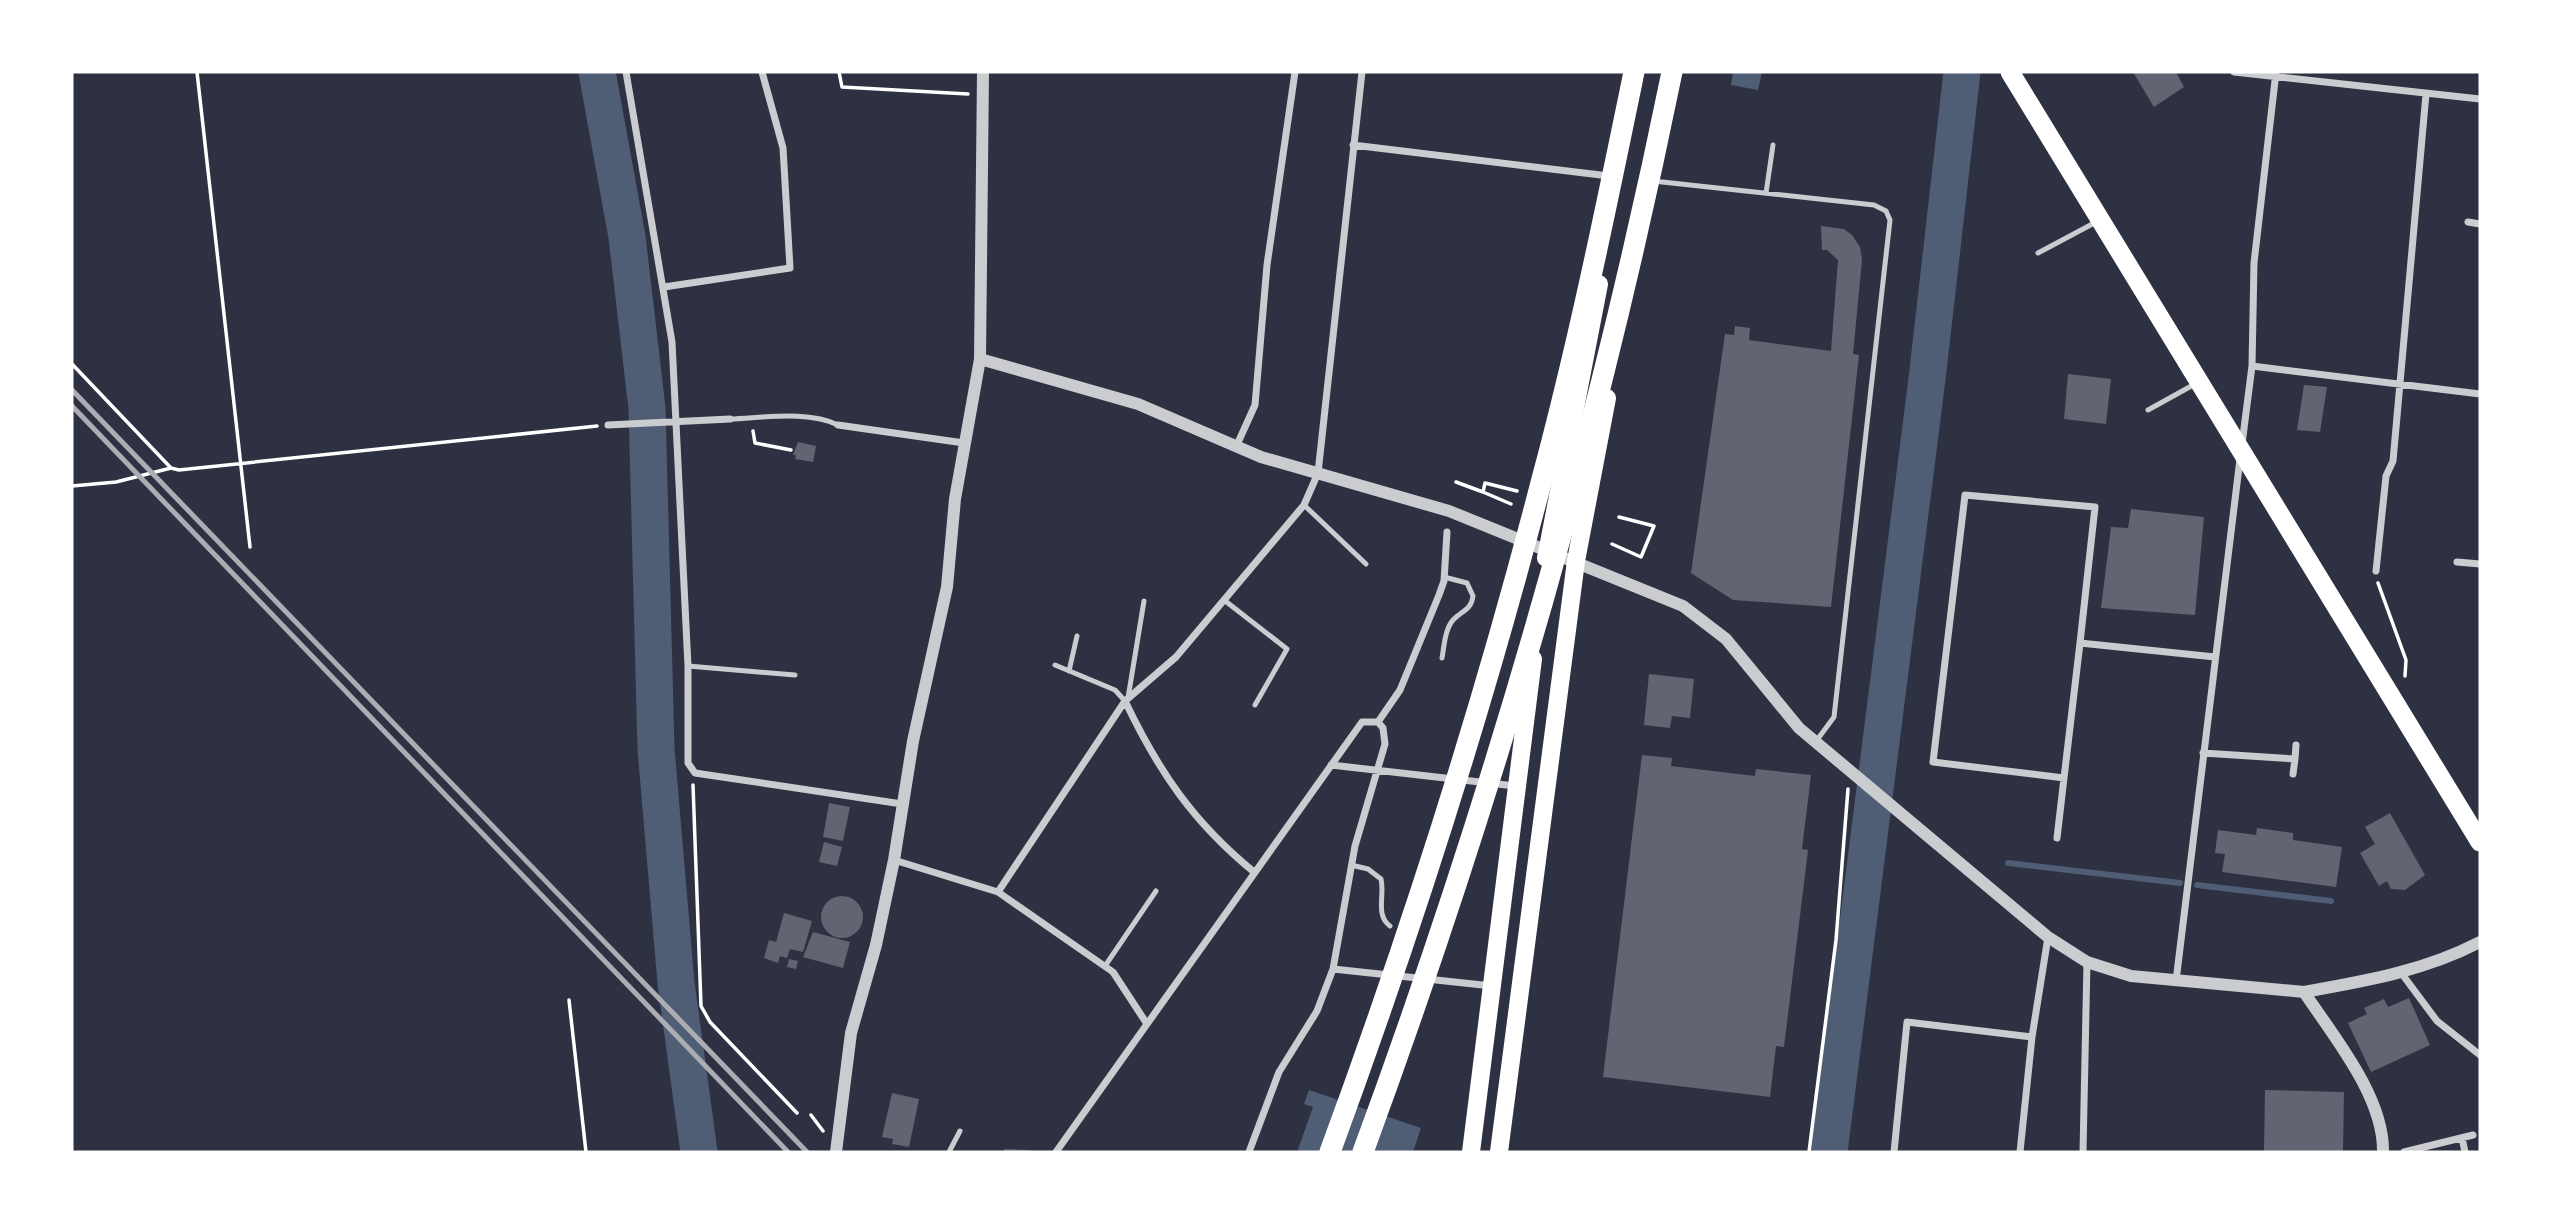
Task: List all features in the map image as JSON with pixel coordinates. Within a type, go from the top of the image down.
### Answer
[{"type":"highway","points":[[1330,1152],[1373,1034],[1437,838],[1543,478],[1634,72]]},
{"type":"highway","points":[[1363,1152],[1466,861],[1527,666],[1575,493],[1641,225],[1671,72]]},
{"type":"highway","points":[[2010,72],[2480,842]]},
{"type":"main road","points":[[1471,1152],[1547,549],[1642,72]]},
{"type":"main road","points":[[1499,1152],[1576,561],[1671,72]]},
{"type":"street","points":[[625,72],[672,342],[672,420],[688,666],[688,763],[695,773],[902,804]]},
{"type":"street","points":[[664,287],[790,268],[783,148],[762,72]]},
{"type":"street","points":[[837,1152],[851,1033],[876,945],[894,860],[913,741],[947,587],[955,499],[981,359],[984,72]]},
{"type":"street","points":[[1236,447],[1255,405],[1267,265],[1295,72]]},
{"type":"street","points":[[998,892],[1126,700],[1176,657],[1304,505],[1318,472],[1362,72]]},
{"type":"street","points":[[2234,72],[2276,74],[2480,99]]},
{"type":"street","points":[[2176,981],[2252,366],[2254,263],[2276,74]]},
{"type":"street","points":[[2376,571],[2386,476],[2393,461],[2426,94]]},
{"type":"street","points":[[1353,145],[1620,178]]},
{"type":"street","points":[[2468,222],[2480,224]]},
{"type":"street","points":[[981,359],[1138,404],[1261,457],[1409,497],[1663,596],[1706,620],[1749,663],[1783,711],[1815,743],[2048,937],[2087,962],[2131,976],[2304,992],[2402,974],[2447,959],[2480,942]]},
{"type":"street","points":[[2252,366],[2480,394]]},
{"type":"street","points":[[608,425],[730,418]]},
{"type":"street","points":[[838,425],[964,443]]},
{"type":"street","points":[[2057,838],[2080,643],[2095,508],[1965,495],[1933,762],[2064,778]]},
{"type":"street","points":[[1378,722],[1400,690],[1444,577],[1447,532]]},
{"type":"street","points":[[2456,562],[2480,564]]},
{"type":"street","points":[[2080,643],[2215,657]]},
{"type":"street","points":[[1126,700],[1152,758],[1217,841],[1254,872]]},
{"type":"street","points":[[1056,1152],[1362,722],[1378,722]]},
{"type":"street","points":[[1249,1152],[1279,1072],[1317,1012],[1333,969],[1343,929],[1351,865],[1386,736],[1378,722]]},
{"type":"street","points":[[2294,774],[2296,745]]},
{"type":"street","points":[[2203,753],[2295,759]]},
{"type":"street","points":[[1331,765],[1517,786]]},
{"type":"street","points":[[894,860],[998,892],[1113,972],[1147,1024]]},
{"type":"street","points":[[2020,1152],[2032,1037],[2048,937]]},
{"type":"street","points":[[2083,1152],[2087,962]]},
{"type":"street","points":[[1333,969],[1492,986]]},
{"type":"street","points":[[2402,974],[2437,1021],[2480,1055]]},
{"type":"street","points":[[2304,992],[2372,1100],[2382,1131],[2383,1152]]},
{"type":"street","points":[[1894,1152],[1908,1022],[2032,1037]]},
{"type":"street","points":[[2404,1152],[2473,1135]]},
{"type":"street","points":[[2462,1138],[2465,1152]]},
{"type":"lane","points":[[1766,193],[1773,145]]},
{"type":"lane","points":[[1648,181],[1874,205],[1886,211],[1890,220],[1833,717],[1815,743]]},
{"type":"lane","points":[[2038,253],[2101,219]]},
{"type":"lane","points":[[2148,410],[2197,382]]},
{"type":"lane","points":[[730,418],[802,418],[829,421],[838,425]]},
{"type":"lane","points":[[1304,505],[1366,564]]},
{"type":"lane","points":[[1442,658],[1450,626],[1454,619],[1468,611],[1473,596],[1467,583],[1444,577]]},
{"type":"lane","points":[[1224,600],[1287,649],[1255,705]]},
{"type":"lane","points":[[1126,700],[1144,601]]},
{"type":"lane","points":[[1069,671],[1077,636]]},
{"type":"lane","points":[[1055,665],[1115,690],[1126,700]]},
{"type":"lane","points":[[688,666],[795,675]]},
{"type":"lane","points":[[1351,865],[1368,869],[1381,879],[1381,912],[1383,919],[1390,926]]},
{"type":"lane","points":[[1105,966],[1156,891]]},
{"type":"lane","points":[[949,1152],[960,1131]]},
{"type":"path","points":[[197,72],[250,547]]},
{"type":"path","points":[[839,72],[842,87],[984,94]]},
{"type":"path","points":[[72,364],[171,468]]},
{"type":"path","points":[[750,418],[755,443],[791,450]]},
{"type":"path","points":[[72,486],[116,482],[171,468],[608,425]]},
{"type":"path","points":[[1456,482],[1511,503]]},
{"type":"path","points":[[1483,492],[1485,483],[1517,491]]},
{"type":"path","points":[[1612,544],[1641,557],[1654,526],[1619,517]]},
{"type":"path","points":[[2376,571],[2406,660],[2405,676]]},
{"type":"path","points":[[695,773],[701,1006],[710,1022],[796,1113]]},
{"type":"path","points":[[1809,1152],[1836,940],[1851,774]]},
{"type":"path","points":[[569,1000],[586,1152]]},
{"type":"water","points":[[1733,72],[1762,72],[1758,90],[1731,85]]},
{"type":"water","points":[[1309,1090],[1421,1128],[1413,1152],[1297,1152],[1313,1107],[1304,1104]]},
{"type":"building","points":[[2133,72],[2176,72],[2184,87],[2154,107]]},
{"type":"building","points":[[1821,226],[1844,229],[1852,235],[1860,247],[1862,260],[1853,354],[1859,355],[1831,607],[1733,600],[1691,573],[1725,334],[1734,335],[1735,326],[1750,328],[1749,340],[1831,351],[1838,260],[1827,250],[1822,250]]},
{"type":"building","points":[[2068,374],[2111,379],[2106,424],[2064,419]]},
{"type":"building","points":[[2304,385],[2327,387],[2320,432],[2297,430]]},
{"type":"building","points":[[798,442],[816,446],[813,462],[795,459],[796,455],[793,455]]},
{"type":"building","points":[[2131,509],[2204,517],[2195,615],[2101,608],[2111,527],[2128,528]]},
{"type":"building","points":[[1649,674],[1694,679],[1690,718],[1672,716],[1670,728],[1644,725]]},
{"type":"building","points":[[1642,755],[1672,758],[1671,766],[1755,776],[1756,769],[1811,775],[1802,849],[1808,850],[1784,1047],[1776,1046],[1770,1097],[1603,1077]]},
{"type":"building","points":[[829,803],[850,807],[843,841],[823,837]]},
{"type":"building","points":[[2390,813],[2425,875],[2405,890],[2391,889],[2387,881],[2379,886],[2360,853],[2375,844],[2365,827]]},
{"type":"building","points":[[2257,828],[2293,833],[2293,840],[2342,847],[2336,887],[2222,872],[2225,854],[2215,853],[2218,830],[2256,835]]},
{"type":"building","points":[[824,842],[842,847],[837,866],[819,862]]},
{"type":"building","points":[[842,896],[857,902],[863,917],[857,932],[842,938],[827,932],[821,917],[827,902]]},
{"type":"building","points":[[784,913],[812,921],[803,952],[790,949],[787,958],[780,956],[778,963],[764,958],[769,940],[776,942]]},
{"type":"building","points":[[813,932],[850,942],[843,968],[803,957]]},
{"type":"building","points":[[789,959],[798,961],[796,969],[787,967]]},
{"type":"building","points":[[2409,998],[2430,1045],[2371,1072],[2348,1023],[2367,1014],[2364,1008],[2384,999],[2388,1007]]},
{"type":"building","points":[[2265,1090],[2344,1092],[2343,1152],[2264,1152]]},
{"type":"building","points":[[892,1093],[919,1099],[909,1147],[892,1144],[893,1139],[882,1137]]},
{"type":"building","points":[[1004,1149],[1030,1150],[1030,1152],[1004,1152]]},
{"type":"waterway","points":[[597,72],[627,237],[647,408],[656,749],[676,983],[699,1152]]},
{"type":"waterway","points":[[1829,1152],[1927,379],[1962,72]]},
{"type":"waterway","points":[[2008,863],[2180,883]]},
{"type":"waterway","points":[[2197,885],[2331,901]]},
{"type":"railway","points":[[72,390],[807,1152]]},
{"type":"railway","points":[[72,406],[788,1152]]}]
